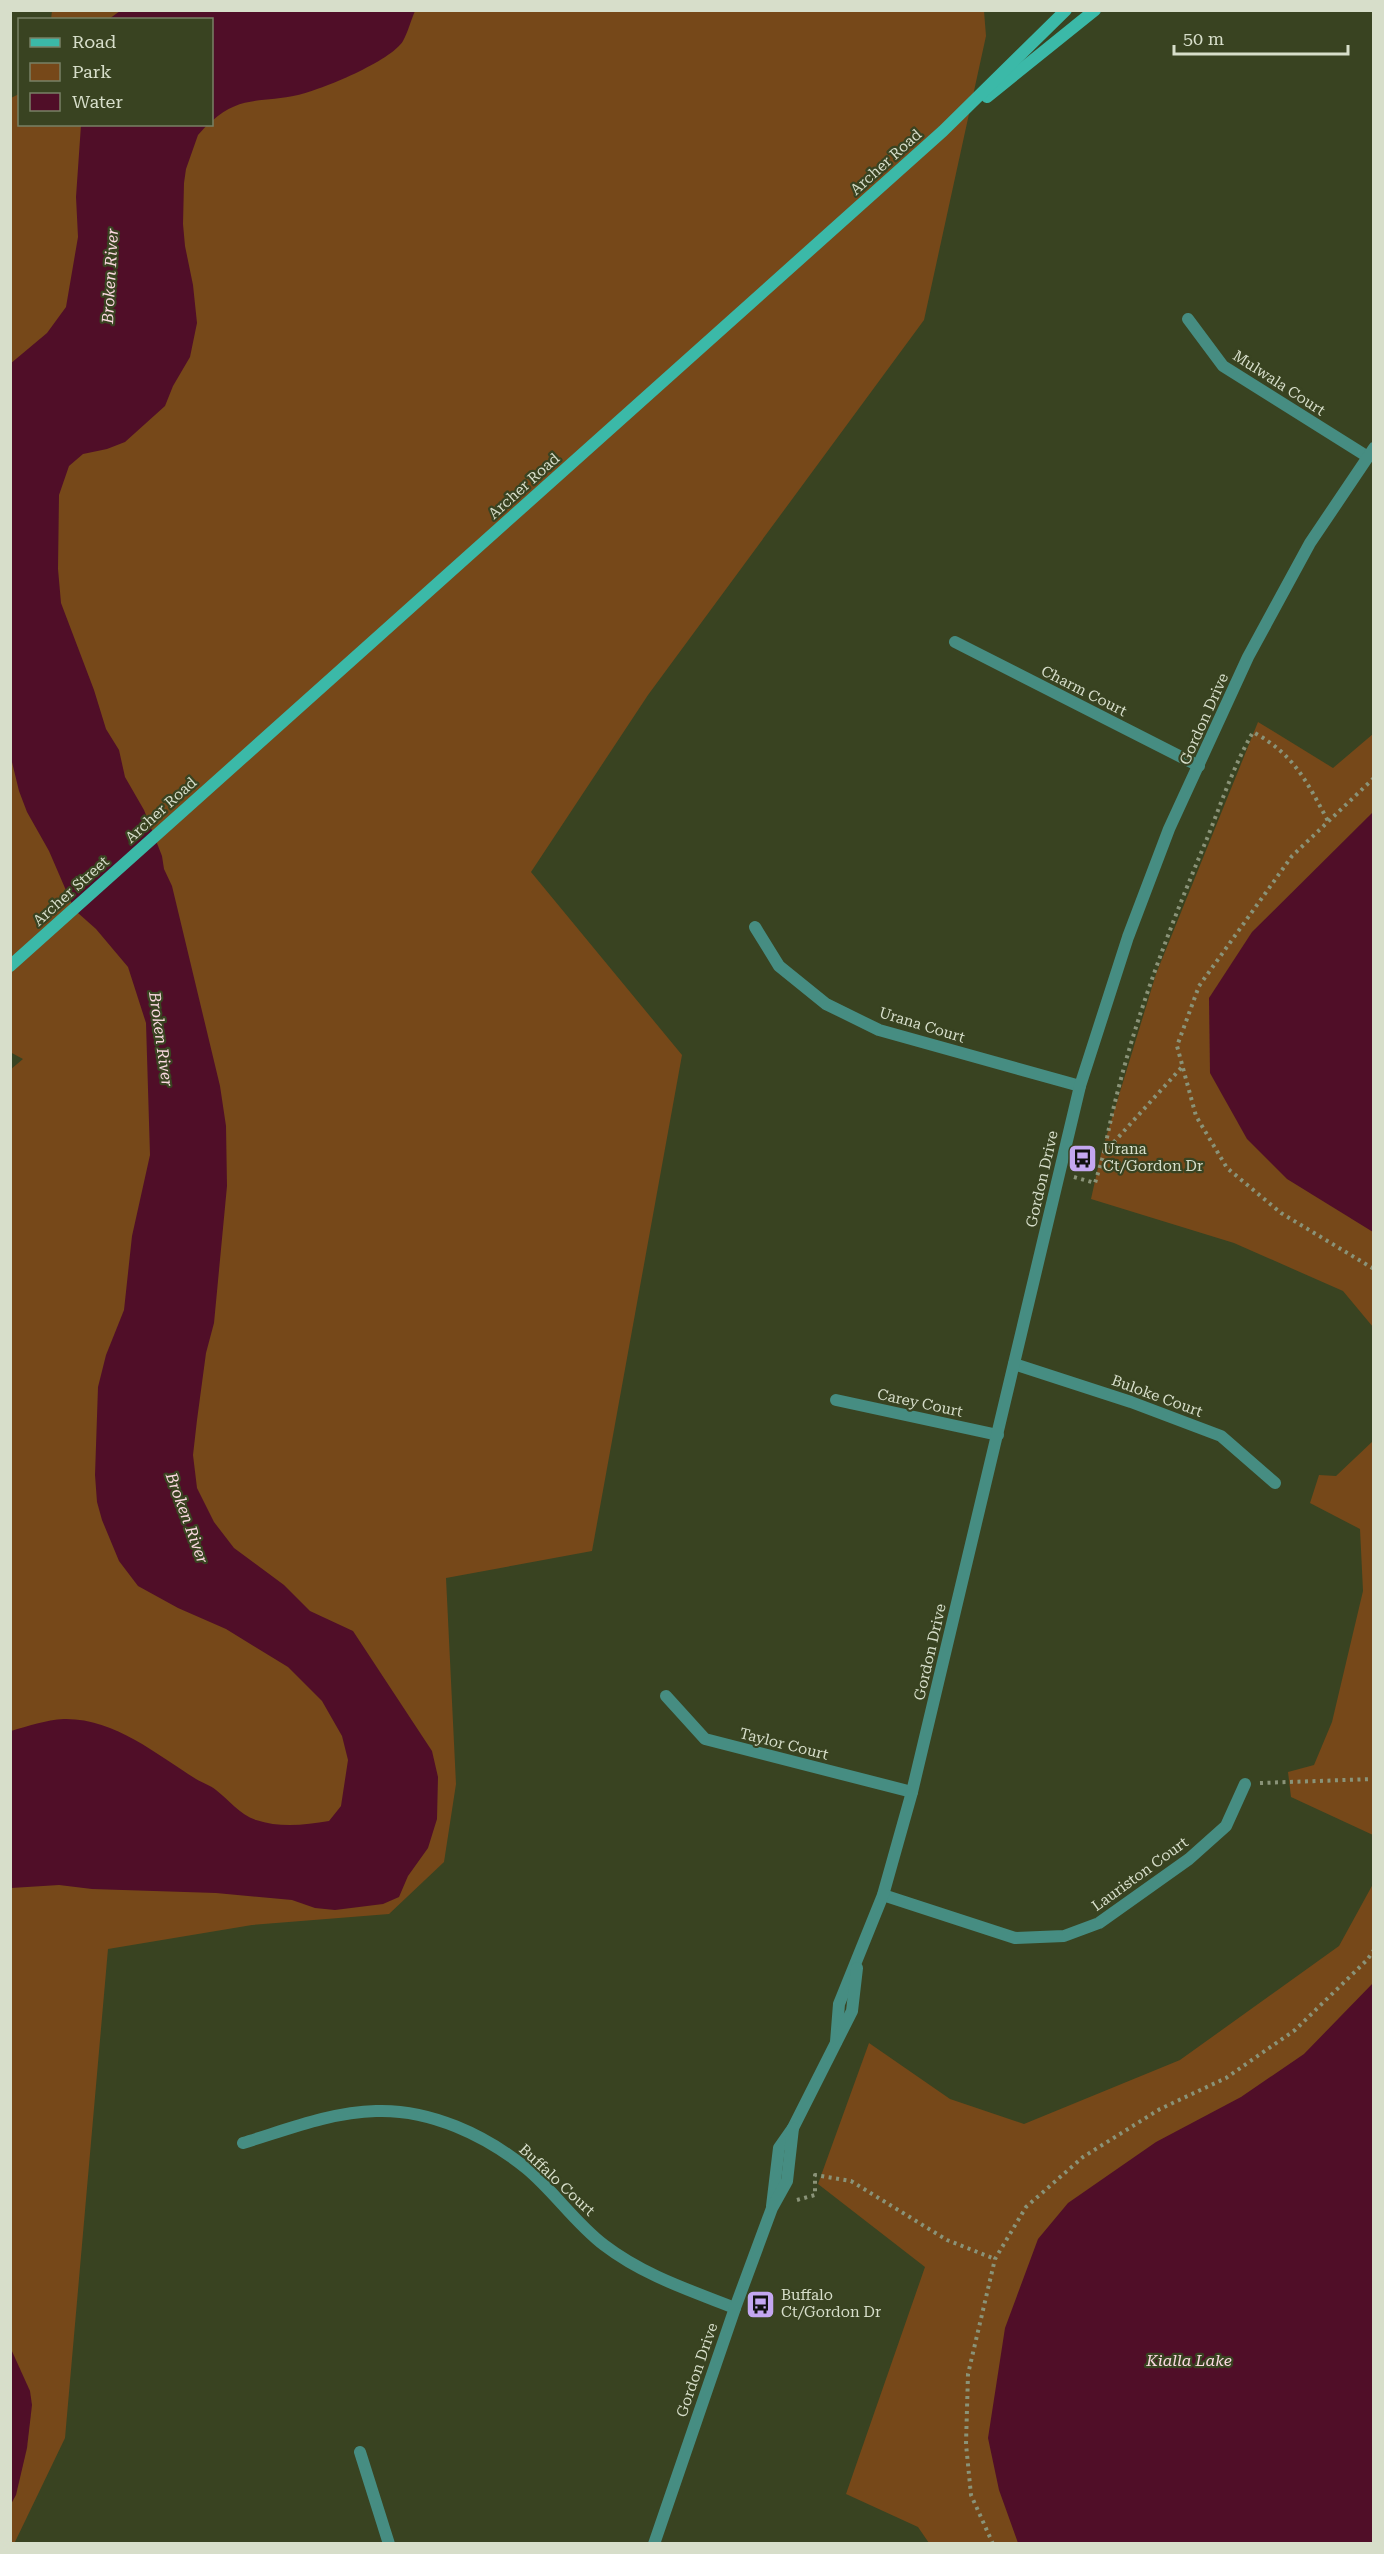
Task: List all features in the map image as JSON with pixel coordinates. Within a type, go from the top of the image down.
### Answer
[{"type":"main road","name":"Archer Road","points":[[125,864],[943,131],[1066,10]]},
{"type":"main road","name":"Archer Road","points":[[943,131],[1095,10]]},
{"type":"main road","name":"Archer Street","points":[[10,966],[125,864]]},
{"type":"street","name":"Mulwala Court","points":[[1188,319],[1223,366],[1371,452]]},
{"type":"street","name":"Gordon Drive","points":[[654,2544],[772,2208],[779,2148],[793,2128],[836,2042],[840,2004],[847,1982],[858,1962],[883,1895],[912,1792],[1080,1086],[1135,918],[1169,830],[1248,657],[1304,553],[1371,452]]},
{"type":"street","name":"Charm Court","points":[[956,642],[1199,766]]},
{"type":"street","name":"Urana Court","points":[[755,927],[779,966],[826,1004],[879,1030],[1080,1086]]},
{"type":"street","name":"Buloke Court","points":[[1014,1364],[1131,1401],[1221,1436],[1275,1483]]},
{"type":"street","name":"Carey Court","points":[[836,1400],[998,1435]]},
{"type":"street","name":"Taylor Court","points":[[666,1696],[705,1739],[912,1792]]},
{"type":"street","name":"Lauriston Court","points":[[883,1895],[1015,1938],[1064,1936],[1099,1923],[1189,1859],[1226,1826],[1245,1784]]},
{"type":"street","name":"Buffalo Court","points":[[243,2143],[323,2120],[376,2111],[413,2113],[453,2125],[495,2145],[527,2169],[602,2244],[644,2272],[735,2308]]},
{"type":"street","points":[[360,2452],[389,2544]]},
{"type":"path","points":[[1058,1173],[1095,1183],[1112,1112],[1141,1015],[1185,890],[1237,760],[1253,732],[1288,755],[1303,774],[1328,821]]},
{"type":"path","points":[[1374,778],[1292,856],[1199,986],[1177,1047],[1196,1116],[1227,1168],[1281,1213],[1374,1269]]},
{"type":"path","points":[[1104,1153],[1182,1066]]},
{"type":"path","points":[[1245,1784],[1374,1779]]},
{"type":"path","points":[[993,2544],[971,2495],[966,2444],[968,2374],[995,2259],[1026,2207],[1083,2157],[1160,2109],[1226,2078],[1295,2030],[1367,1960],[1374,1950]]},
{"type":"path","points":[[772,2208],[815,2195],[815,2175],[851,2181],[947,2240],[995,2259]]},
{"type":"green space","points":[[52,11],[984,11],[986,36],[924,320],[648,695],[531,872],[682,1055],[592,1551],[446,1578],[456,1784],[444,1862],[389,1914],[252,1925],[108,1949],[65,2438],[14,2544],[10,2543],[10,1070],[23,1059],[10,1052],[11,98],[18,94],[18,126],[213,126],[213,18],[51,18]]},
{"type":"green space","points":[[1258,722],[1333,768],[1373,734],[1373,1327],[1343,1291],[1234,1243],[1091,1199],[1101,1154],[1156,974]]},
{"type":"green space","points":[[1373,1441],[1373,1835],[1291,1797],[1288,1772],[1314,1765],[1332,1722],[1363,1591],[1360,1529],[1310,1503],[1319,1475],[1336,1476]]},
{"type":"green space","name":"Kialla Lake","points":[[1373,1884],[1373,2543],[929,2543],[918,2527],[846,2494],[925,2267],[818,2184],[869,2043],[950,2099],[1024,2124],[1180,2060],[1339,1946]]},
{"type":"water","points":[[120,10],[415,11],[403,41],[396,49],[371,66],[309,92],[243,103],[232,107],[213,120],[213,18],[110,18]]},
{"type":"water","name":"Broken River","points":[[81,126],[206,126],[198,135],[186,169],[184,183],[185,246],[193,285],[197,323],[190,357],[173,386],[165,406],[125,442],[83,454],[69,466],[59,495],[58,569],[61,603],[94,690],[106,729],[119,750],[125,777],[144,810],[172,886],[220,1086],[226,1126],[227,1186],[214,1323],[206,1353],[193,1455],[197,1488],[214,1522],[234,1548],[284,1585],[310,1611],[353,1631],[432,1751],[438,1777],[437,1819],[428,1848],[408,1876],[399,1897],[383,1904],[335,1910],[315,1908],[292,1900],[216,1893],[92,1889],[59,1885],[11,1888],[11,1731],[64,1719],[100,1724],[134,1739],[211,1787],[239,1811],[265,1823],[283,1825],[329,1821],[341,1806],[348,1760],[342,1736],[322,1701],[288,1667],[226,1629],[178,1608],[138,1586],[119,1561],[97,1502],[95,1475],[98,1387],[106,1355],[124,1310],[132,1236],[150,1155],[146,1023],[128,967],[96,929],[78,913],[71,902],[49,851],[27,812],[11,758],[10,364],[47,333],[66,307],[78,237],[76,197]]},
{"type":"water","points":[[1373,812],[1373,1232],[1287,1179],[1247,1139],[1210,1073],[1209,998],[1252,932]]},
{"type":"water","name":"Kialla Lake","points":[[1373,1983],[1373,2543],[1018,2543],[999,2490],[988,2438],[1005,2328],[1038,2239],[1068,2203],[1156,2142],[1241,2097],[1304,2054]]},
{"type":"water","points":[[11,2349],[30,2391],[32,2405],[27,2448],[16,2495],[11,2504]]},
{"type":"place","name":"Urana Ct/Gordon Dr","points":[[1082,1158]]},
{"type":"place","name":"Buffalo Ct/Gordon Dr","points":[[760,2304]]}]
